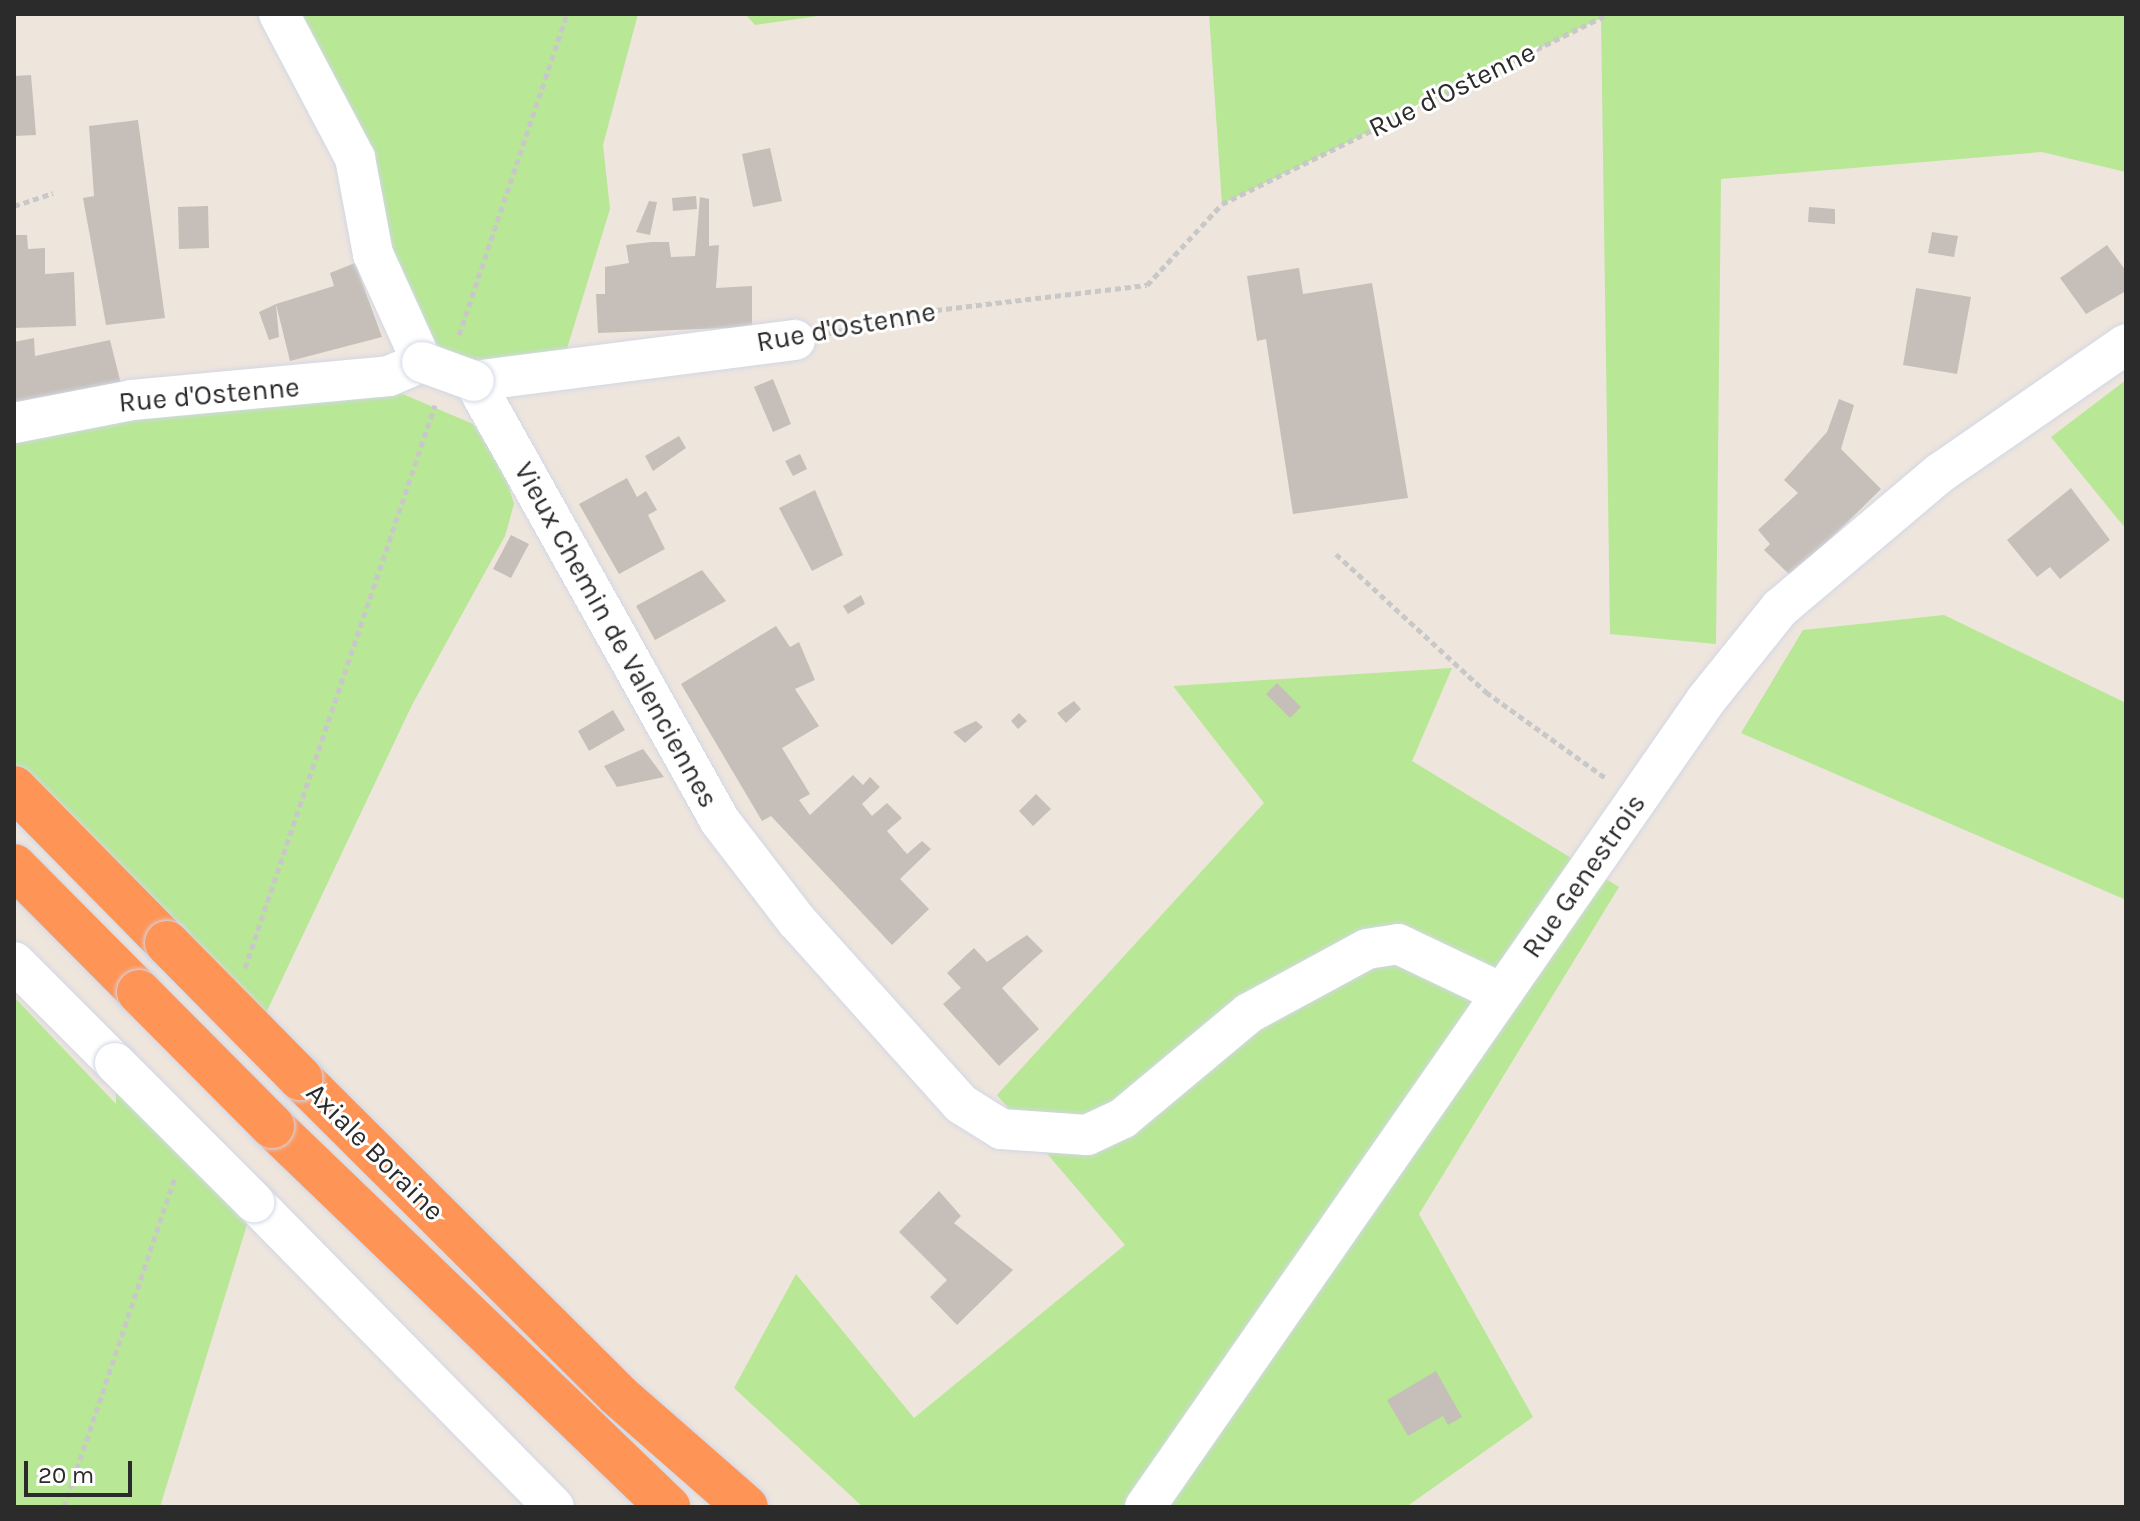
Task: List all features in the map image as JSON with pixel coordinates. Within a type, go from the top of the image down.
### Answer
[{"type":"highway","name":"Axiale Boraine","points":[[14,788],[618,1395],[746,1507]]},
{"type":"highway","name":"Axiale Boraine","points":[[14,866],[272,1126],[668,1507]]},
{"type":"street","name":"Vieux Chemin de Valenciennes","points":[[279,14],[355,158],[373,254],[448,371],[720,821],[796,920],[950,1092],[1001,1129],[1087,1135],[1123,1118],[1249,1013],[1367,949],[1398,944],[1501,993]]},
{"type":"street","name":"Rue d'Ostenne","points":[[14,423],[132,400],[795,340]]},
{"type":"street","name":"Rue Genestrois","points":[[1145,1507],[1637,800],[1780,608],[1940,473],[2126,344]]},
{"type":"street","points":[[14,962],[554,1507]]},
{"type":"path","points":[[240,983],[567,14]]},
{"type":"path","name":"Rue d'Ostenne","points":[[795,340],[936,310],[1147,285],[1222,204],[1608,14]]},
{"type":"path","points":[[14,206],[53,193]]},
{"type":"path","points":[[1336,554],[1486,692],[1637,800]]},
{"type":"path","points":[[64,1507],[179,1164]]},
{"type":"green space","points":[[279,14],[638,14],[603,145],[610,209],[561,368],[422,362]]},
{"type":"green space","points":[[745,14],[832,14],[755,25]]},
{"type":"green space","points":[[1209,14],[2126,14],[2126,172],[2042,152],[1721,179],[1716,644],[1610,634],[1601,18],[1222,204]]},
{"type":"green space","points":[[2126,380],[2126,529],[2051,437]]},
{"type":"green space","points":[[398,392],[473,424],[504,471],[514,504],[505,536],[412,705],[256,1034],[14,788],[14,423]]},
{"type":"green space","points":[[1944,615],[2126,703],[2126,900],[1741,733],[1803,630]]},
{"type":"green space","points":[[1452,668],[1412,761],[1619,887],[1419,1214],[1533,1417],[1406,1507],[863,1507],[734,1388],[796,1274],[914,1418],[1125,1245],[997,1095],[1264,803],[1173,686]]},
{"type":"green space","points":[[14,997],[116,1104],[115,1063],[254,1202],[160,1507],[14,1507]]},
{"type":"building","points":[[31,75],[36,135],[14,136],[14,76]]},
{"type":"building","points":[[138,120],[165,318],[106,325],[83,198],[94,196],[89,126]]},
{"type":"building","points":[[770,148],[782,201],[753,207],[742,154]]},
{"type":"building","points":[[696,196],[697,209],[673,211],[672,198]]},
{"type":"building","points":[[700,197],[709,199],[709,246],[719,245],[716,288],[752,286],[752,327],[598,333],[596,294],[605,294],[605,267],[629,263],[626,245],[669,242],[671,257],[695,256]]},
{"type":"building","points":[[649,201],[657,202],[650,235],[636,232]]},
{"type":"building","points":[[208,206],[209,248],[179,249],[178,207]]},
{"type":"building","points":[[1809,207],[1835,209],[1835,224],[1808,222]]},
{"type":"building","points":[[1932,232],[1958,236],[1954,257],[1928,253]]},
{"type":"building","points":[[14,235],[27,235],[28,249],[45,248],[45,274],[74,272],[76,326],[14,328]]},
{"type":"building","points":[[2107,245],[2126,271],[2126,291],[2086,314],[2060,278]]},
{"type":"building","points":[[355,263],[382,337],[290,361],[276,304],[334,286],[330,273]]},
{"type":"building","points":[[1299,268],[1303,294],[1372,283],[1408,498],[1293,514],[1266,339],[1257,341],[1247,276]]},
{"type":"building","points":[[1916,288],[1971,297],[1957,374],[1903,365]]},
{"type":"building","points":[[276,304],[279,337],[269,340],[259,312]]},
{"type":"building","points":[[34,338],[35,356],[110,340],[121,384],[14,411],[14,342]]},
{"type":"building","points":[[773,379],[791,424],[773,432],[754,387]]},
{"type":"building","points":[[1839,399],[1854,405],[1841,449],[1881,489],[1792,577],[1764,550],[1770,544],[1758,530],[1798,493],[1784,480],[1827,432]]},
{"type":"building","points":[[679,436],[686,448],[653,471],[645,456]]},
{"type":"building","points":[[800,454],[807,469],[793,476],[785,461]]},
{"type":"building","points":[[627,478],[637,497],[646,491],[657,510],[648,515],[665,549],[619,574],[579,504]]},
{"type":"building","points":[[2071,488],[2110,540],[2060,579],[2050,567],[2037,577],[2007,540]]},
{"type":"building","points":[[815,490],[843,555],[812,571],[779,508]]},
{"type":"building","points":[[511,535],[529,544],[511,578],[493,569]]},
{"type":"building","points":[[702,570],[726,601],[655,640],[636,606]]},
{"type":"building","points":[[861,595],[865,604],[848,614],[843,606]]},
{"type":"building","points":[[776,626],[790,647],[799,642],[815,680],[795,689],[819,726],[782,748],[810,794],[799,800],[810,815],[853,775],[863,785],[870,777],[880,787],[862,804],[872,816],[887,803],[902,818],[887,831],[907,854],[922,841],[931,849],[900,879],[929,909],[892,945],[771,816],[762,821],[681,684]]},
{"type":"building","points":[[1277,683],[1301,707],[1290,718],[1266,694]]},
{"type":"building","points":[[1074,701],[1081,709],[1066,723],[1057,713]]},
{"type":"building","points":[[613,710],[625,730],[589,751],[578,731]]},
{"type":"building","points":[[1019,713],[1027,721],[1018,729],[1011,721]]},
{"type":"building","points":[[976,721],[983,727],[965,743],[953,732]]},
{"type":"building","points":[[643,749],[664,777],[617,787],[604,766]]},
{"type":"building","points":[[1036,794],[1051,809],[1033,826],[1019,811]]},
{"type":"building","points":[[1027,935],[1043,951],[1002,988],[1039,1029],[999,1066],[943,1004],[961,988],[947,973],[974,948],[987,962]]},
{"type":"building","points":[[939,1191],[961,1216],[954,1223],[1013,1270],[957,1325],[930,1297],[947,1280],[899,1232]]},
{"type":"building","points":[[1436,1371],[1462,1417],[1448,1425],[1443,1416],[1408,1436],[1387,1400]]}]
